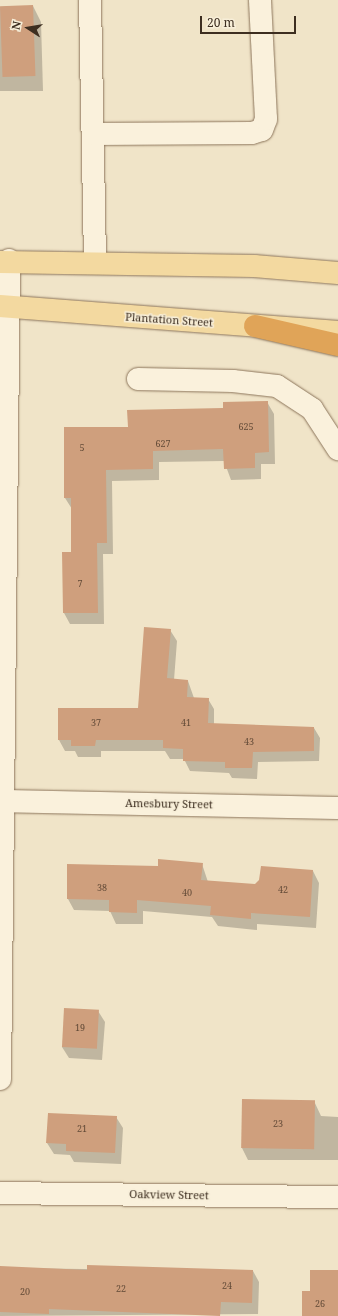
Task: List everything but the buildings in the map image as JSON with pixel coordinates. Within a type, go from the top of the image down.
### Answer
[{"type":"highway","points":[[255,326],[338,345]]},
{"type":"main road","points":[[4,261],[254,266],[338,273]]},
{"type":"main road","name":"Plantation Street","points":[[3,307],[338,332]]},
{"type":"street","points":[[90,0],[95,262]]},
{"type":"street","points":[[93,134],[252,133],[262,130],[266,119],[260,0]]},
{"type":"street","points":[[0,1079],[4,261]]},
{"type":"street","points":[[138,379],[233,381],[277,386],[312,409],[338,449]]},
{"type":"street","name":"Amesbury Street","points":[[1,801],[338,808]]},
{"type":"street","name":"Oakview Street","points":[[0,1193],[338,1197]]}]
